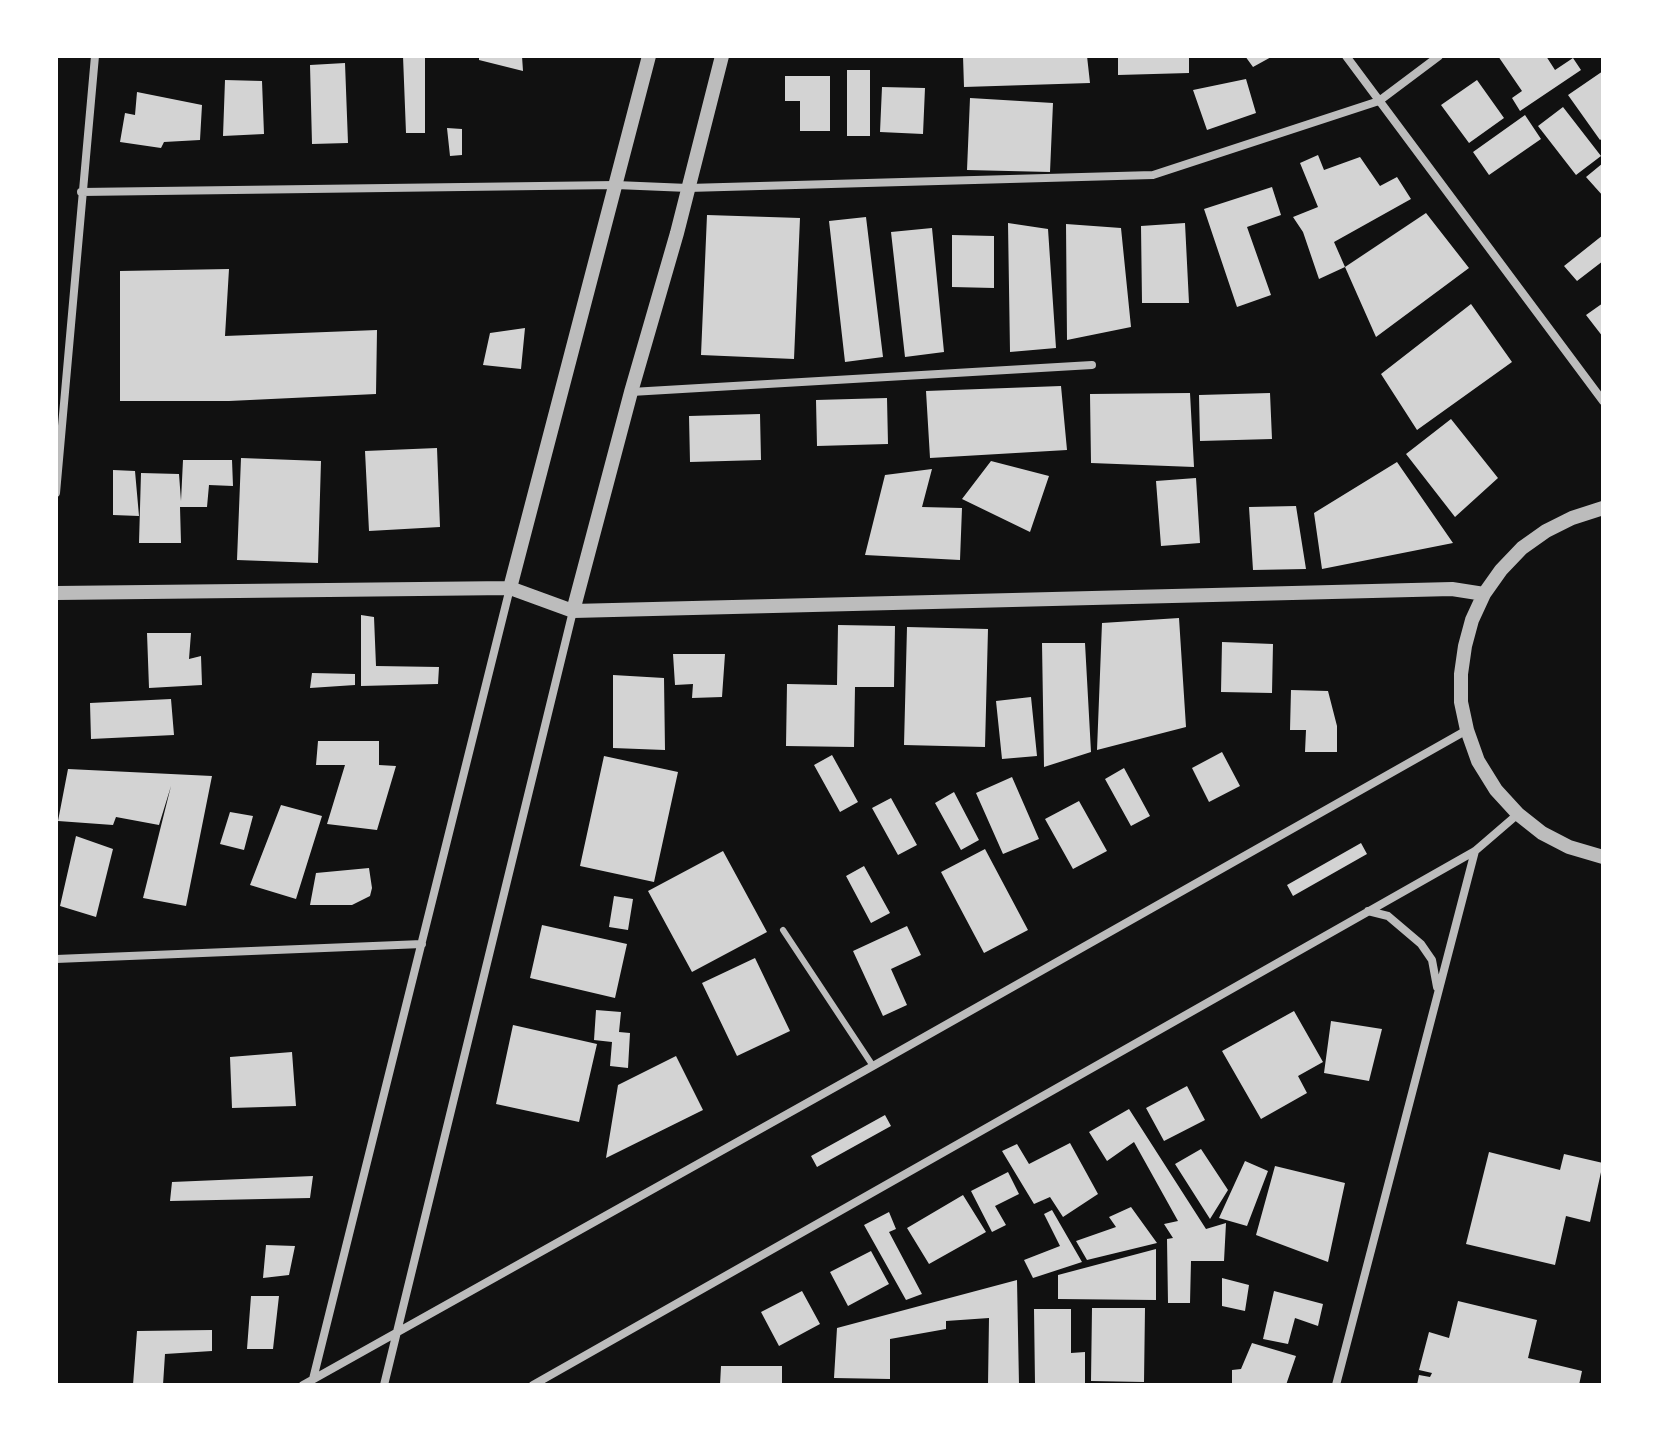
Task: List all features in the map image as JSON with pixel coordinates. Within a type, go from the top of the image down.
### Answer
[{"type":"street","points":[[56,493],[95,56]]},
{"type":"street","points":[[313,1382],[510,588],[649,56]]},
{"type":"street","points":[[384,1385],[573,611],[722,56]]},
{"type":"street","points":[[1346,56],[1603,401]]},
{"type":"street","points":[[81,192],[616,185],[688,188],[1153,175],[1379,101],[1439,56]]},
{"type":"street","points":[[631,392],[1092,365]]},
{"type":"street","points":[[1603,508],[1546,531],[1522,548],[1501,570],[1484,594],[1468,633],[1461,674],[1461,702],[1467,730],[1478,761],[1496,790],[1518,814],[1542,833],[1569,847],[1603,857]]},
{"type":"street","points":[[56,593],[510,588],[573,611],[1452,589],[1484,594]]},
{"type":"street","points":[[303,1385],[1467,730]]},
{"type":"street","points":[[533,1385],[1475,851],[1518,814]]},
{"type":"street","points":[[1336,1385],[1475,851]]},
{"type":"street","points":[[1368,911],[1388,916],[1421,944],[1432,960],[1438,991]]},
{"type":"street","points":[[56,959],[422,944]]},
{"type":"lane","points":[[783,930],[873,1066]]},
{"type":"building","points":[[403,56],[425,56],[425,133],[406,133]]},
{"type":"building","points":[[479,56],[522,56],[523,71],[479,60]]},
{"type":"building","points":[[963,56],[1087,56],[1090,83],[964,87]]},
{"type":"building","points":[[1118,56],[1189,56],[1189,73],[1118,75]]},
{"type":"building","points":[[1245,56],[1273,56],[1253,67]]},
{"type":"building","points":[[1498,56],[1546,56],[1555,70],[1573,58],[1581,70],[1520,111],[1512,98],[1522,91]]},
{"type":"building","points":[[345,63],[348,143],[312,144],[310,65]]},
{"type":"building","points":[[847,70],[870,70],[870,136],[847,136]]},
{"type":"building","points":[[1603,71],[1603,138],[1600,140],[1568,95]]},
{"type":"building","points":[[785,76],[830,76],[830,131],[800,131],[800,101],[785,101]]},
{"type":"building","points":[[1246,79],[1256,113],[1207,130],[1193,90]]},
{"type":"building","points":[[225,80],[262,81],[264,134],[223,136]]},
{"type":"building","points":[[1477,80],[1504,118],[1469,143],[1441,105]]},
{"type":"building","points":[[882,87],[925,88],[923,134],[880,132]]},
{"type":"building","points":[[137,92],[202,105],[200,140],[164,142],[161,148],[120,142],[125,113],[135,115]]},
{"type":"building","points":[[970,98],[1053,103],[1050,172],[967,170]]},
{"type":"building","points":[[1563,107],[1601,156],[1576,175],[1538,126]]},
{"type":"building","points":[[1525,115],[1541,139],[1489,175],[1473,152]]},
{"type":"building","points":[[447,128],[462,129],[462,155],[450,156]]},
{"type":"building","points":[[1318,155],[1324,170],[1360,157],[1380,186],[1397,177],[1411,199],[1334,242],[1345,267],[1319,279],[1303,232],[1293,217],[1318,207],[1300,163]]},
{"type":"building","points":[[1603,163],[1603,196],[1586,177]]},
{"type":"building","points":[[1272,187],[1281,215],[1247,227],[1271,295],[1237,307],[1204,209]]},
{"type":"building","points":[[1426,213],[1469,268],[1376,337],[1345,267]]},
{"type":"building","points":[[707,215],[800,218],[794,359],[701,355]]},
{"type":"building","points":[[866,217],[883,357],[845,362],[829,221]]},
{"type":"building","points":[[1008,223],[1048,229],[1056,348],[1010,352]]},
{"type":"building","points":[[1185,223],[1189,303],[1142,303],[1141,226]]},
{"type":"building","points":[[1066,224],[1121,228],[1131,327],[1067,340]]},
{"type":"building","points":[[932,228],[944,352],[905,357],[891,232]]},
{"type":"building","points":[[952,235],[994,236],[994,288],[952,287]]},
{"type":"building","points":[[1603,235],[1603,261],[1577,281],[1564,266]]},
{"type":"building","points":[[229,269],[225,336],[377,330],[376,394],[229,401],[120,401],[120,271]]},
{"type":"building","points":[[1603,303],[1603,337],[1586,315]]},
{"type":"building","points":[[1471,304],[1512,362],[1417,430],[1381,374]]},
{"type":"building","points":[[525,328],[521,369],[483,365],[490,333]]},
{"type":"building","points":[[1061,386],[1067,450],[930,458],[926,391]]},
{"type":"building","points":[[1190,393],[1194,467],[1091,463],[1090,394]]},
{"type":"building","points":[[1270,393],[1272,439],[1200,441],[1199,395]]},
{"type":"building","points":[[887,398],[888,444],[817,446],[816,400]]},
{"type":"building","points":[[760,414],[761,460],[690,462],[689,416]]},
{"type":"building","points":[[1451,419],[1498,478],[1455,517],[1406,454]]},
{"type":"building","points":[[437,448],[440,527],[369,531],[365,451]]},
{"type":"building","points":[[241,458],[321,461],[318,563],[237,560]]},
{"type":"building","points":[[183,460],[232,460],[233,486],[209,485],[207,507],[180,507],[181,543],[139,543],[141,473],[179,474],[181,501]]},
{"type":"building","points":[[991,461],[1049,476],[1030,532],[962,499]]},
{"type":"building","points":[[1397,462],[1453,543],[1322,569],[1314,513]]},
{"type":"building","points":[[932,469],[922,507],[962,508],[960,560],[865,555],[885,475]]},
{"type":"building","points":[[113,470],[135,471],[139,516],[113,515]]},
{"type":"building","points":[[1196,478],[1200,543],[1161,546],[1156,481]]},
{"type":"building","points":[[1296,506],[1306,569],[1253,570],[1249,507]]},
{"type":"building","points":[[361,615],[374,617],[376,666],[439,667],[438,684],[361,686]]},
{"type":"building","points":[[1179,618],[1186,727],[1097,750],[1102,623]]},
{"type":"building","points":[[838,625],[895,626],[894,687],[855,687],[854,747],[786,746],[787,684],[837,685]]},
{"type":"building","points":[[907,627],[988,629],[985,747],[904,745]]},
{"type":"building","points":[[147,633],[191,633],[189,659],[201,656],[202,685],[149,688]]},
{"type":"building","points":[[1222,642],[1273,644],[1272,693],[1221,692]]},
{"type":"building","points":[[1042,643],[1085,643],[1091,752],[1044,767]]},
{"type":"building","points":[[673,654],[725,654],[722,697],[692,698],[693,684],[675,685]]},
{"type":"building","points":[[312,673],[355,674],[355,685],[310,688]]},
{"type":"building","points":[[613,675],[664,678],[665,750],[613,748]]},
{"type":"building","points":[[1291,690],[1328,691],[1337,726],[1337,752],[1305,752],[1306,730],[1290,730]]},
{"type":"building","points":[[1031,697],[1037,756],[1002,759],[996,701]]},
{"type":"building","points":[[171,699],[174,735],[91,739],[90,703]]},
{"type":"building","points":[[318,741],[379,741],[379,765],[396,766],[377,830],[327,824],[345,765],[316,765]]},
{"type":"building","points":[[1222,752],[1240,786],[1209,802],[1192,768]]},
{"type":"building","points":[[832,755],[858,802],[840,812],[814,765]]},
{"type":"building","points":[[604,756],[678,772],[654,882],[580,866]]},
{"type":"building","points":[[1124,768],[1150,816],[1131,826],[1105,779]]},
{"type":"building","points":[[68,769],[212,776],[186,906],[143,898],[171,786],[159,825],[116,817],[113,825],[58,821]]},
{"type":"building","points":[[1012,777],[1039,839],[1003,854],[976,793]]},
{"type":"building","points":[[954,792],[979,840],[961,850],[935,803]]},
{"type":"building","points":[[891,798],[917,845],[898,855],[872,808]]},
{"type":"building","points":[[1079,801],[1107,851],[1073,869],[1045,819]]},
{"type":"building","points":[[281,805],[322,816],[296,899],[250,885]]},
{"type":"building","points":[[230,812],[253,816],[244,850],[220,844]]},
{"type":"building","points":[[76,836],[113,849],[96,917],[60,906]]},
{"type":"building","points":[[1361,843],[1367,854],[1293,896],[1287,885]]},
{"type":"building","points":[[985,849],[1028,930],[984,953],[941,872]]},
{"type":"building","points":[[723,851],[767,932],[692,972],[648,891]]},
{"type":"building","points":[[864,866],[890,913],[871,923],[846,876]]},
{"type":"building","points":[[369,868],[370,896],[352,905],[310,905],[316,873]]},
{"type":"building","points":[[614,896],[633,899],[628,930],[609,927]]},
{"type":"building","points":[[542,925],[627,944],[615,998],[530,978]]},
{"type":"building","points":[[907,926],[921,955],[891,969],[907,1005],[883,1016],[853,951]]},
{"type":"building","points":[[755,958],[790,1031],[737,1056],[702,983]]},
{"type":"building","points":[[596,1010],[621,1012],[619,1032],[630,1033],[628,1068],[610,1066],[612,1042],[594,1040]]},
{"type":"building","points":[[1294,1011],[1323,1062],[1298,1076],[1307,1093],[1261,1119],[1222,1051]]},
{"type":"building","points":[[1331,1021],[1382,1029],[1369,1081],[1324,1073]]},
{"type":"building","points":[[513,1025],[597,1044],[579,1122],[496,1104]]},
{"type":"building","points":[[292,1052],[296,1106],[232,1108],[230,1057]]},
{"type":"building","points":[[676,1056],[703,1110],[606,1158],[618,1085]]},
{"type":"building","points":[[1187,1086],[1205,1120],[1164,1141],[1146,1108]]},
{"type":"building","points":[[1129,1109],[1206,1229],[1226,1223],[1224,1261],[1191,1261],[1190,1303],[1168,1303],[1167,1239],[1173,1238],[1164,1224],[1178,1221],[1134,1142],[1107,1161],[1089,1132]]},
{"type":"building","points":[[885,1115],[891,1126],[817,1167],[811,1156]]},
{"type":"building","points":[[1070,1143],[1098,1194],[1063,1217],[1050,1197],[1034,1204],[1002,1151],[1017,1144],[1029,1164]]},
{"type":"building","points":[[1201,1149],[1228,1190],[1210,1219],[1175,1164]]},
{"type":"building","points":[[1489,1152],[1560,1170],[1564,1154],[1603,1163],[1590,1222],[1566,1216],[1555,1265],[1466,1244]]},
{"type":"building","points":[[1245,1161],[1268,1171],[1247,1226],[1219,1218]]},
{"type":"building","points":[[1275,1166],[1345,1183],[1328,1262],[1256,1235]]},
{"type":"building","points":[[1008,1172],[1019,1194],[995,1206],[1006,1225],[992,1232],[971,1191]]},
{"type":"building","points":[[313,1176],[310,1198],[170,1201],[172,1182]]},
{"type":"building","points":[[963,1195],[986,1232],[929,1264],[907,1228]]},
{"type":"building","points":[[1131,1207],[1157,1243],[1087,1260],[1076,1241],[1116,1227],[1109,1217]]},
{"type":"building","points":[[1052,1210],[1082,1262],[1033,1278],[1024,1260],[1060,1246],[1044,1214]]},
{"type":"building","points":[[889,1212],[896,1229],[889,1232],[922,1294],[906,1300],[864,1225]]},
{"type":"building","points":[[266,1245],[295,1246],[289,1275],[263,1278]]},
{"type":"building","points":[[1156,1249],[1156,1300],[1058,1299],[1058,1275]]},
{"type":"building","points":[[871,1251],[889,1284],[848,1306],[830,1272]]},
{"type":"building","points":[[1222,1278],[1249,1285],[1245,1311],[1222,1306]]},
{"type":"building","points":[[1017,1280],[1019,1385],[988,1385],[989,1318],[946,1321],[946,1329],[890,1339],[890,1379],[834,1378],[837,1328]]},
{"type":"building","points":[[802,1291],[820,1324],[779,1346],[761,1312]]},
{"type":"building","points":[[1274,1291],[1323,1304],[1318,1326],[1295,1318],[1288,1344],[1263,1339]]},
{"type":"building","points":[[251,1296],[279,1296],[273,1349],[247,1349]]},
{"type":"building","points":[[1458,1301],[1537,1320],[1528,1358],[1582,1371],[1579,1385],[1417,1385],[1419,1375],[1430,1377],[1432,1373],[1419,1370],[1429,1332],[1449,1338]]},
{"type":"building","points":[[1092,1308],[1145,1308],[1144,1382],[1091,1381]]},
{"type":"building","points":[[1034,1309],[1071,1309],[1071,1353],[1085,1352],[1085,1383],[1035,1384]]},
{"type":"building","points":[[212,1330],[212,1351],[165,1354],[163,1385],[133,1385],[137,1331]]},
{"type":"building","points":[[1252,1343],[1296,1356],[1286,1385],[1232,1385],[1232,1370],[1241,1369]]},
{"type":"building","points":[[721,1366],[782,1366],[782,1385],[720,1385]]}]
